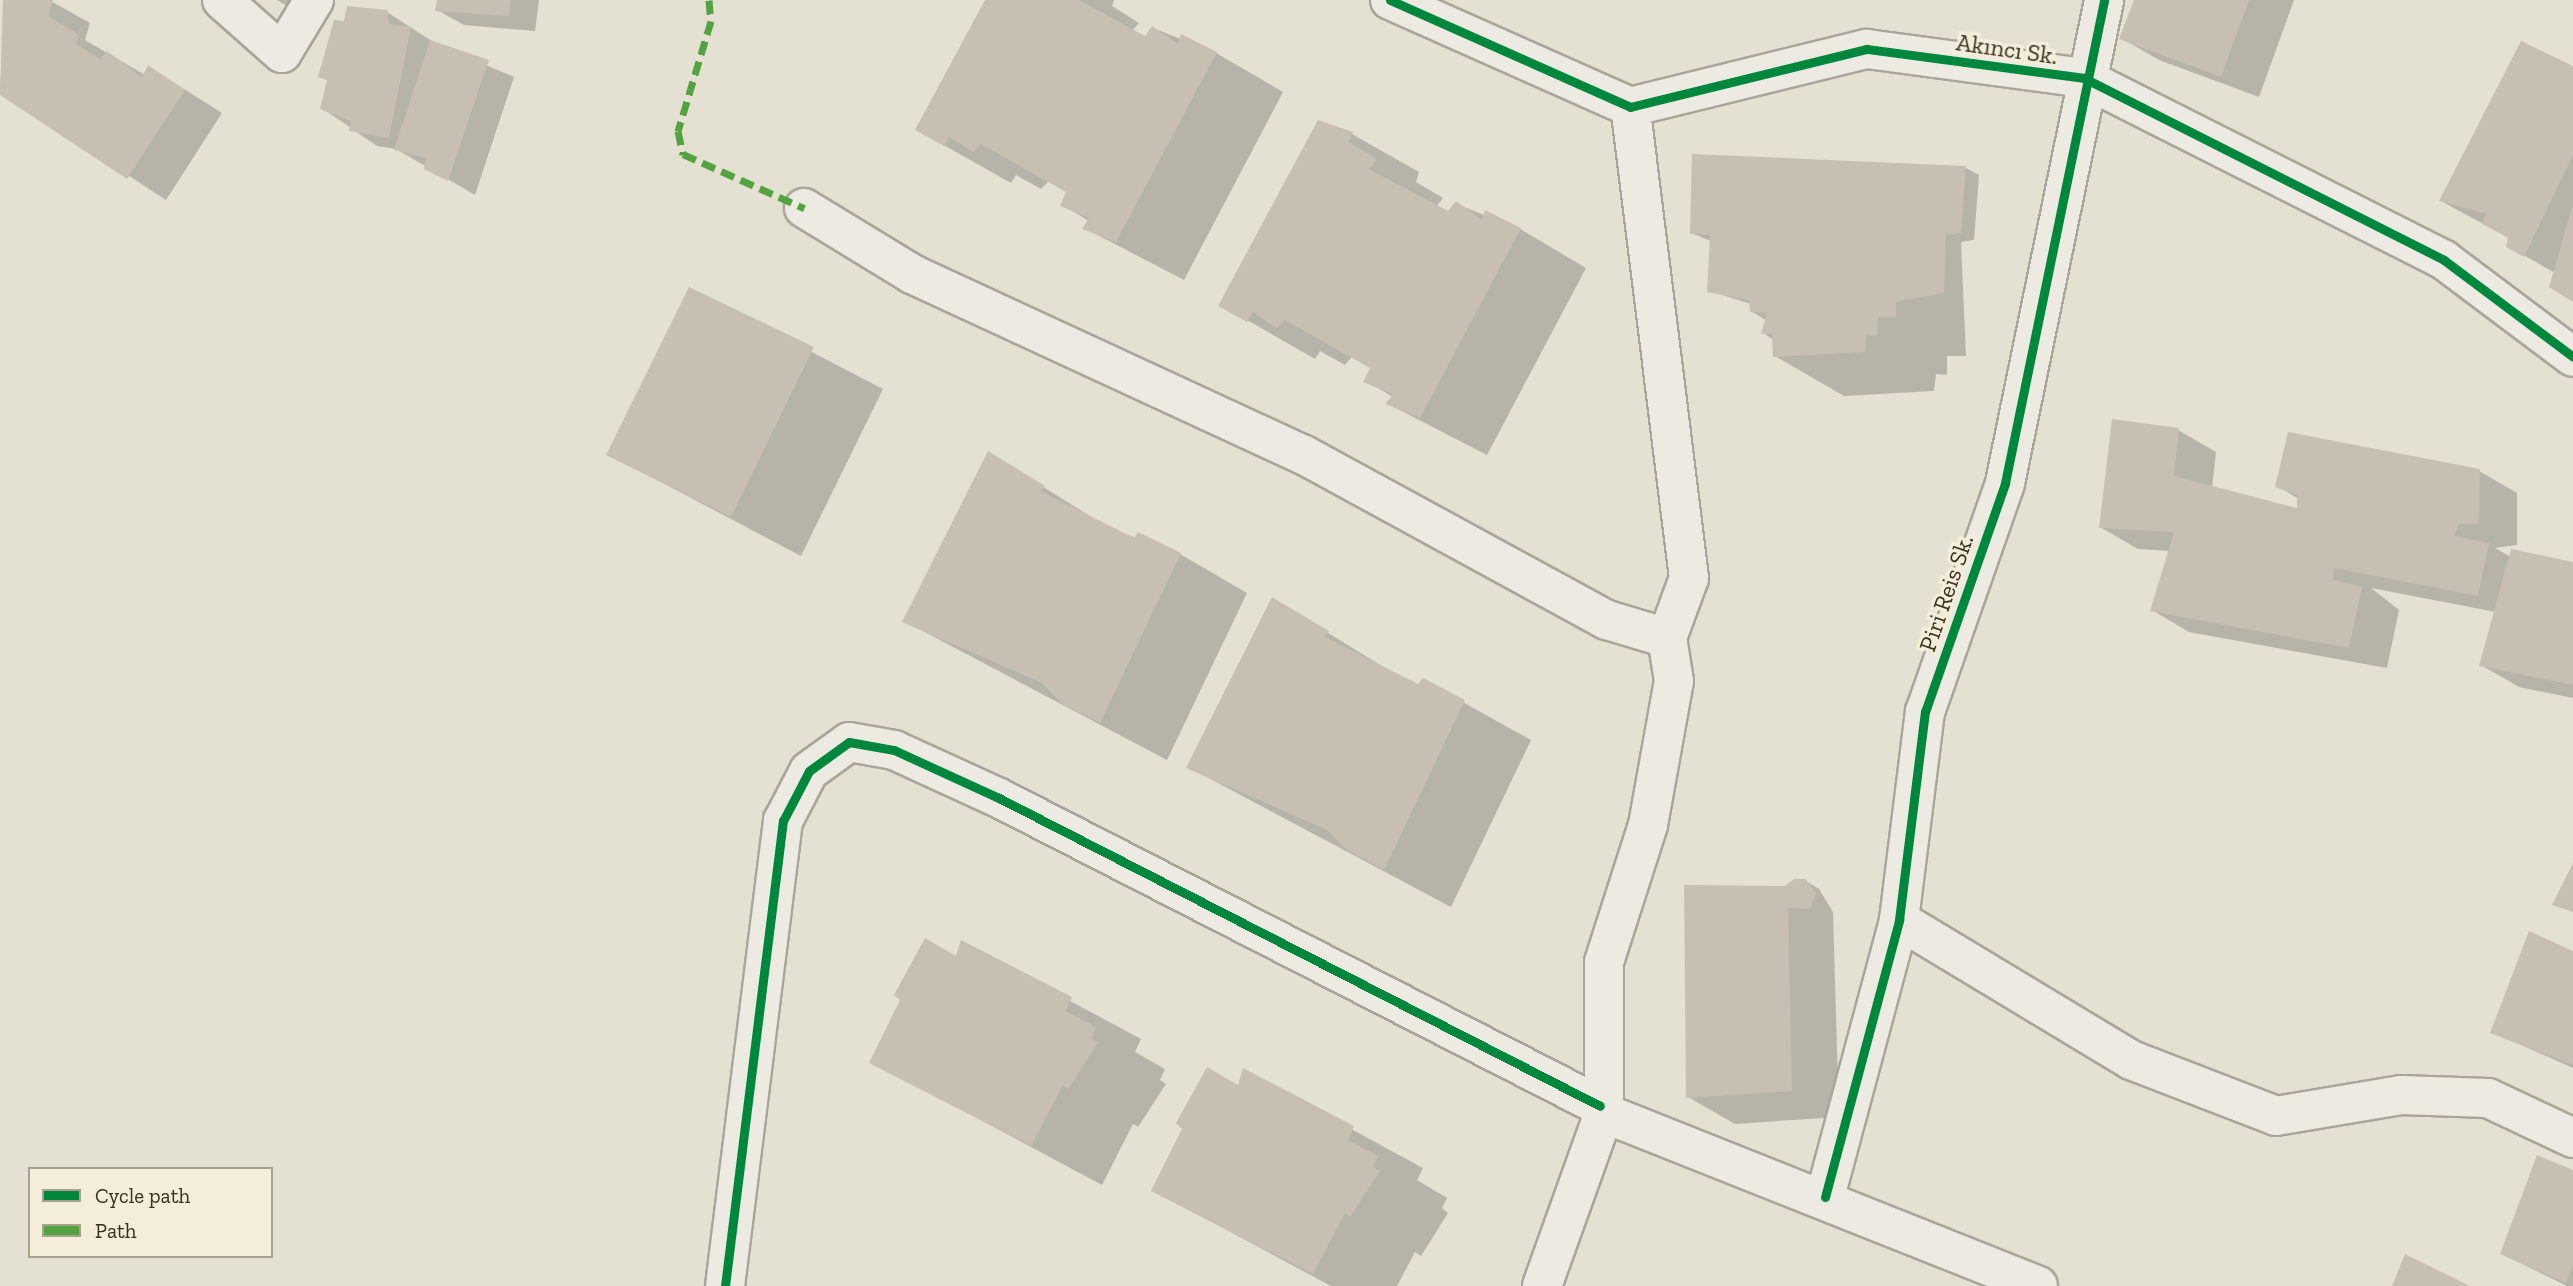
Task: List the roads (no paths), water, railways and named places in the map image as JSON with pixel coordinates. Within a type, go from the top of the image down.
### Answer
[{"type":"street","points":[[222,0],[282,53],[314,0]]},
{"type":"street","points":[[1390,0],[1629,107],[1689,578],[1667,638],[1674,681],[1648,825],[1604,962],[1602,1110],[1542,1286]]},
{"type":"street","name":"Piri Reis Sk.","points":[[1825,1197],[1899,920],[1925,712],[2005,483],[2084,78],[2104,0]]},
{"type":"street","name":"Akıncı Sk.","points":[[1629,107],[1867,49],[2084,78],[2444,260],[2573,357]]},
{"type":"street","points":[[804,208],[912,274],[1304,454],[1607,620],[1667,638]]},
{"type":"street","points":[[725,1286],[783,821],[809,771],[849,742],[894,750],[999,798],[1602,1110],[1825,1197],[2038,1286]]},
{"type":"street","points":[[1899,920],[2131,1060],[2276,1116],[2401,1095],[2488,1098],[2573,1138]]}]
